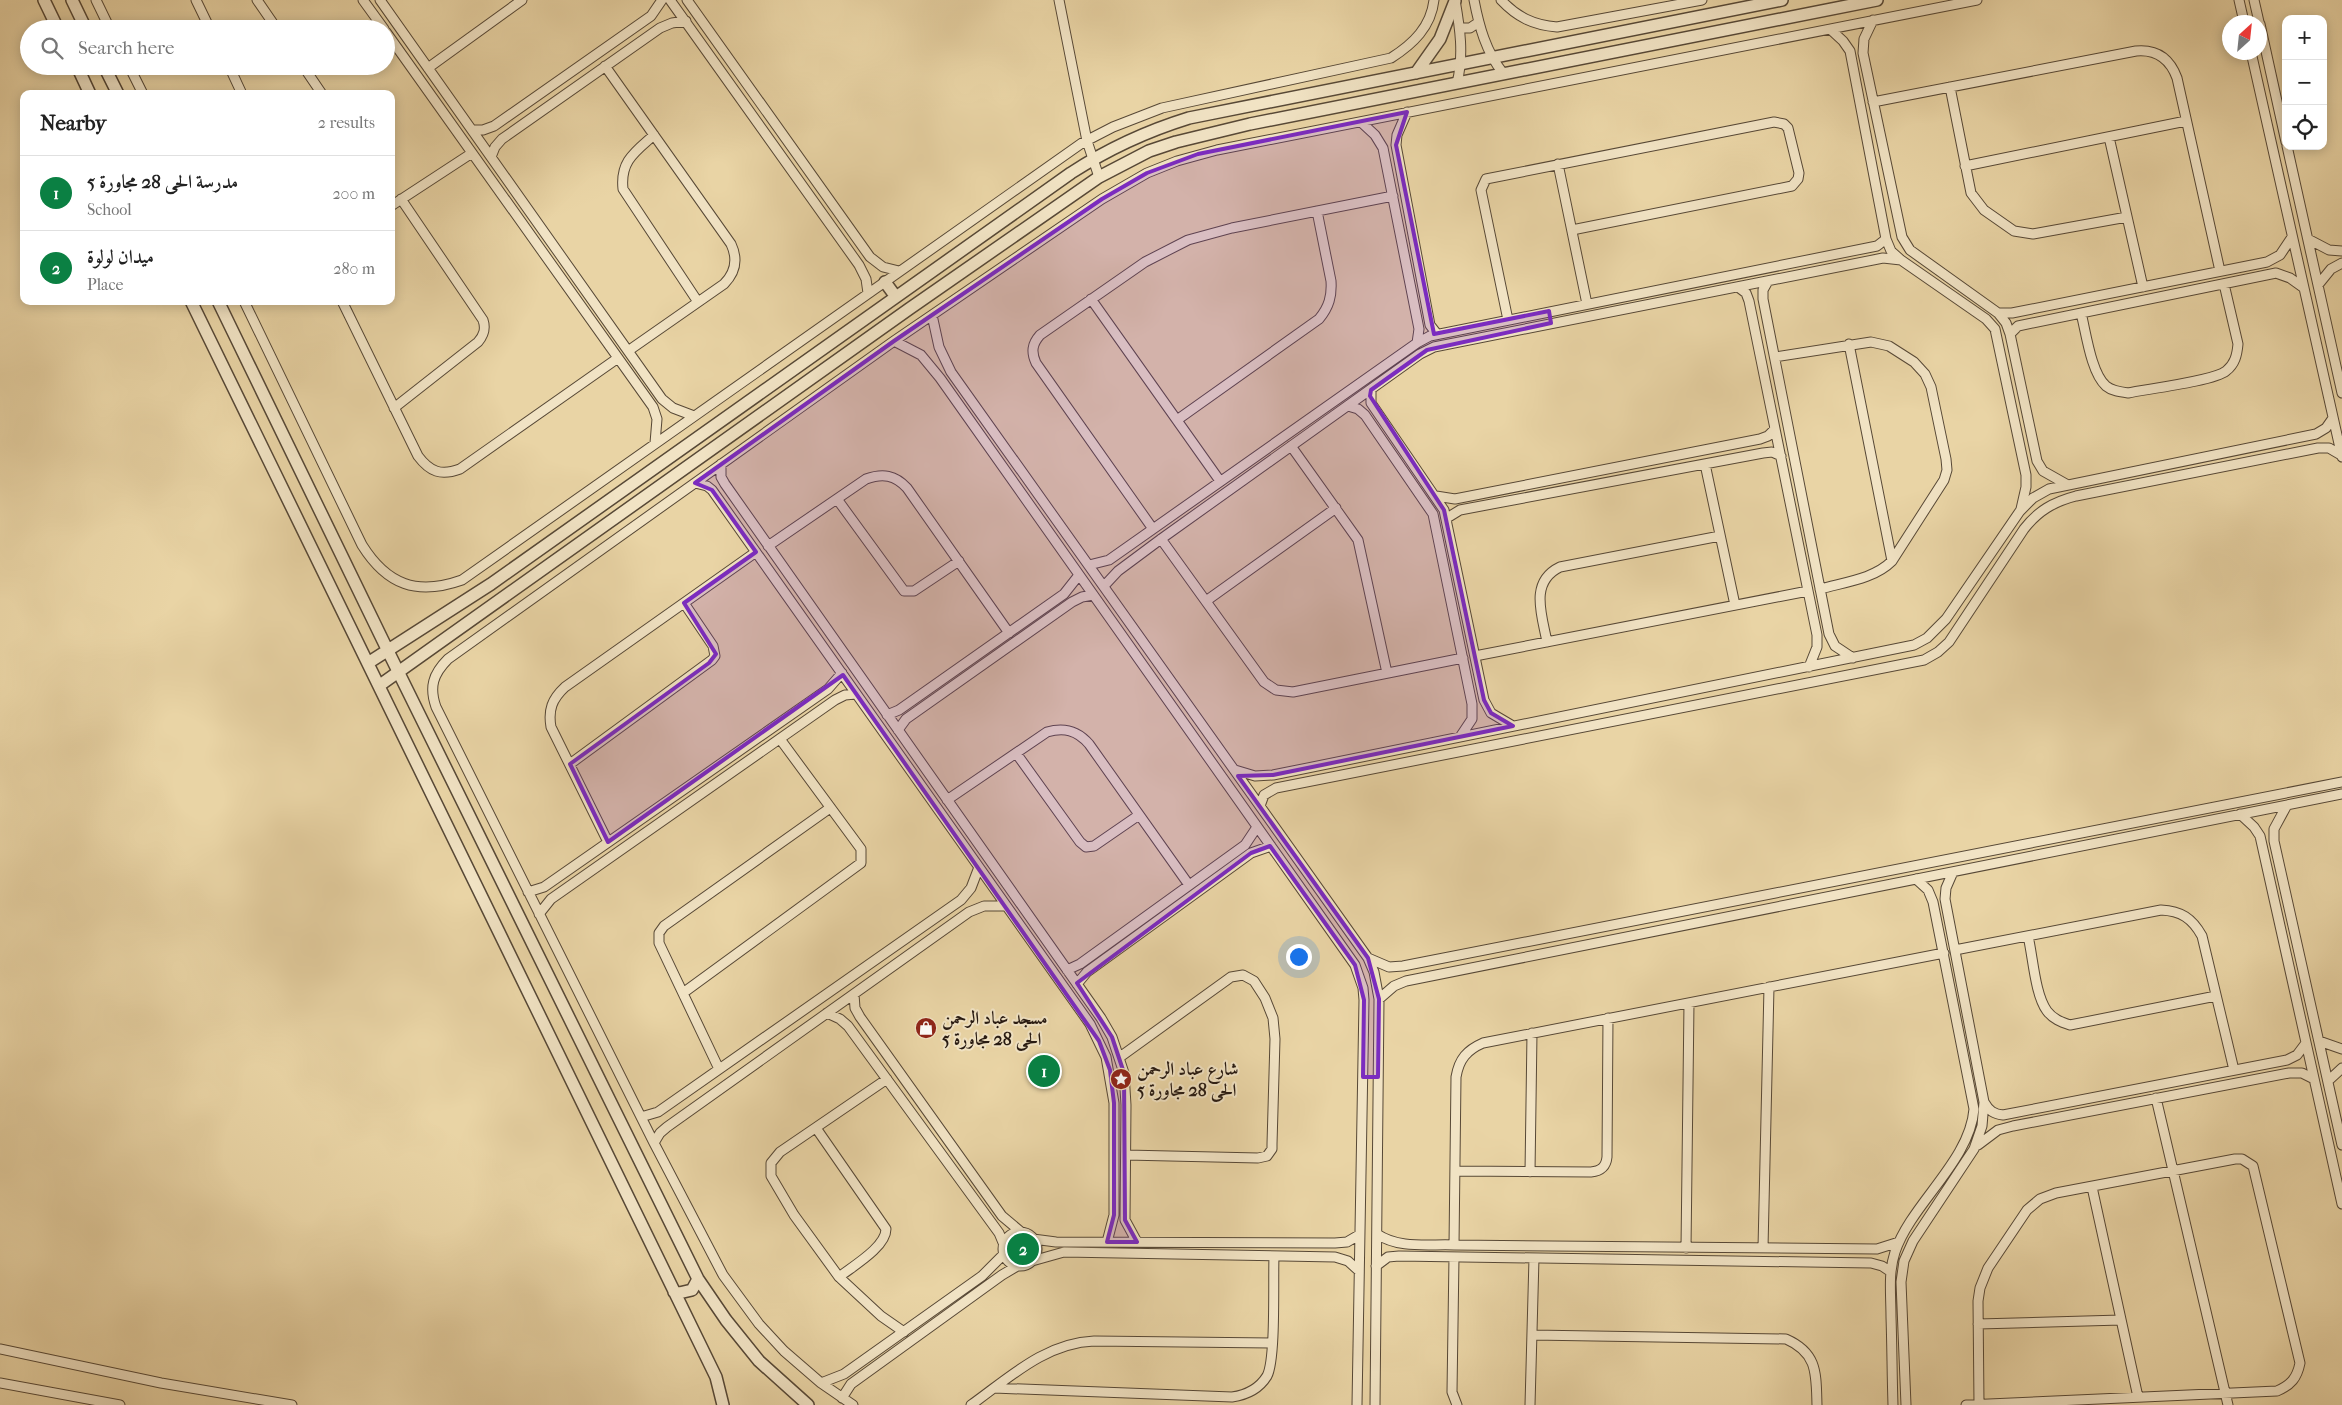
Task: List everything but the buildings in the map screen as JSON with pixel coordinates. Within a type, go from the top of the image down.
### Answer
[{"type":"street","points":[[44,0],[54,20]]},
{"type":"street","points":[[72,0],[82,20]]},
{"type":"street","points":[[96,0],[106,20]]},
{"type":"street","points":[[196,0],[206,20]]},
{"type":"street","points":[[257,0],[271,20]]},
{"type":"street","points":[[363,0],[377,20]]},
{"type":"street","points":[[380,0],[394,20]]},
{"type":"street","points":[[428,68],[522,0]]},
{"type":"street","points":[[472,130],[483,130],[494,126],[651,16],[662,0]]},
{"type":"street","points":[[670,0],[859,265],[866,279],[868,294]]},
{"type":"street","points":[[687,0],[870,257],[883,267],[899,271]]},
{"type":"street","points":[[1059,0],[1087,141],[1099,177]]},
{"type":"street","points":[[246,305],[372,562],[387,575],[404,584],[424,588],[443,587],[462,580],[899,271],[1087,141],[1113,127],[1162,108],[1391,58],[1409,47],[1424,30],[1433,10],[1434,0]]},
{"type":"street","points":[[1455,0],[1460,28],[1461,63],[1457,83]]},
{"type":"street","points":[[1416,73],[1440,39],[1455,0]]},
{"type":"street","points":[[1474,0],[1479,22],[1492,57],[1503,73]]},
{"type":"street","points":[[1501,0],[1525,20],[1541,26],[1557,27],[1702,0]]},
{"type":"street","points":[[368,663],[491,584],[1093,158],[1140,135],[1190,118],[1782,0]]},
{"type":"street","points":[[380,685],[901,314],[1099,177],[1149,151],[1203,134],[1876,0]]},
{"type":"street","points":[[853,1405],[821,1383],[784,1351],[759,1324],[723,1275],[654,1143],[436,707],[432,694],[432,680],[438,668],[894,341],[1118,188],[1147,173],[1198,154],[1977,0]]},
{"type":"street","points":[[2239,0],[2242,15]]},
{"type":"street","points":[[2254,0],[2257,15]]},
{"type":"street","points":[[1873,20],[1864,38],[1862,48],[1904,242],[1910,250],[1998,313],[2006,323],[2037,461],[2043,471],[2066,484]]},
{"type":"street","points":[[395,21],[667,404],[694,416]]},
{"type":"street","points":[[491,156],[495,147],[502,139],[605,66],[666,25],[686,21]]},
{"type":"street","points":[[1460,28],[1470,28],[1479,22]]},
{"type":"street","points":[[1830,29],[1843,41],[1850,51],[1886,239],[1891,251],[1986,319],[1995,329],[2026,475],[2026,487],[2020,511]]},
{"type":"street","points":[[395,45],[656,413],[656,443]]},
{"type":"street","points":[[1873,102],[2144,50],[2160,55],[2173,68],[2220,271]]},
{"type":"street","points":[[2267,58],[2282,124]]},
{"type":"street","points":[[2253,60],[2342,456]]},
{"type":"street","points":[[605,66],[734,252],[736,260],[730,278],[628,351]]},
{"type":"street","points":[[81,75],[88,90]]},
{"type":"street","points":[[108,75],[116,90]]},
{"type":"street","points":[[134,75],[141,90]]},
{"type":"street","points":[[232,75],[240,90]]},
{"type":"street","points":[[309,75],[319,90]]},
{"type":"street","points":[[1950,87],[1965,166],[1974,200],[1984,210],[2014,231],[2033,234],[2127,217]]},
{"type":"street","points":[[1407,112],[1396,135],[1396,144],[1430,325],[1437,334]]},
{"type":"street","points":[[1965,166],[2186,121]]},
{"type":"street","points":[[1361,122],[1381,143],[1419,329],[1417,343]]},
{"type":"street","points":[[1508,320],[1481,186],[1486,179],[1779,122],[1788,128],[1798,174],[1796,183],[1788,188],[1572,230]]},
{"type":"street","points":[[654,135],[625,165],[622,177],[623,189],[698,302]]},
{"type":"street","points":[[2109,137],[2142,287]]},
{"type":"street","points":[[2288,150],[2342,393]]},
{"type":"street","points":[[395,203],[472,153]]},
{"type":"street","points":[[1558,164],[1587,304]]},
{"type":"street","points":[[1153,529],[1033,356],[1032,348],[1040,335],[1149,259],[1188,240],[1213,232],[1393,196]]},
{"type":"street","points":[[394,408],[478,342],[482,338],[485,326],[483,320],[401,199]]},
{"type":"street","points":[[1177,420],[1319,319],[1325,311],[1332,291],[1317,211]]},
{"type":"street","points":[[1998,313],[2012,313],[2267,262],[2280,255],[2292,237]]},
{"type":"street","points":[[1089,565],[1103,563],[1116,555],[1417,343],[1437,334],[1877,246],[1886,239]]},
{"type":"street","points":[[2308,239],[2329,250],[2342,251]]},
{"type":"street","points":[[1104,586],[1124,566],[1161,539],[1420,354],[1434,347],[1883,258],[1901,260]]},
{"type":"street","points":[[2267,262],[2269,274]]},
{"type":"street","points":[[2318,285],[2331,269],[2342,263]]},
{"type":"street","points":[[2010,334],[2018,326],[2269,274],[2283,274],[2304,288]]},
{"type":"street","points":[[1768,281],[1763,294],[1831,640],[1835,646],[1853,658]]},
{"type":"street","points":[[884,282],[896,297]]},
{"type":"street","points":[[2081,313],[2096,370],[2107,387],[2115,391],[2128,393],[2218,376],[2234,363],[2238,344],[2224,284]]},
{"type":"street","points":[[1738,287],[1746,293],[1749,301],[1818,641],[1809,667]]},
{"type":"street","points":[[1091,299],[1220,481]]},
{"type":"street","points":[[193,305],[716,1377],[724,1405]]},
{"type":"street","points":[[220,305],[388,651],[698,1279],[726,1320],[759,1361],[808,1405]]},
{"type":"street","points":[[344,305],[418,456],[425,466],[436,472],[448,473],[460,469],[618,358]]},
{"type":"street","points":[[1549,311],[1552,324]]},
{"type":"street","points":[[932,315],[939,347],[951,372],[1368,958],[1374,972],[1379,999],[1375,1405]]},
{"type":"street","points":[[894,341],[908,347],[928,363],[1355,965],[1360,976],[1364,1000],[1357,1405]]},
{"type":"street","points":[[1775,357],[1865,342],[1883,344],[1914,362],[1922,370],[1931,387],[1946,459],[1947,470],[1944,480],[1892,560],[1883,569],[1870,575],[1820,589]]},
{"type":"street","points":[[1849,344],[1892,560]]},
{"type":"street","points":[[2321,367],[2335,364]]},
{"type":"street","points":[[1371,390],[1371,404],[1436,496],[1447,518],[1487,707],[1497,718],[1514,726]]},
{"type":"street","points":[[1348,406],[1358,409],[1365,415],[1431,509],[1436,524],[1473,712],[1469,727],[1460,737]]},
{"type":"street","points":[[1235,770],[1255,776],[1273,774],[1901,649],[1927,638],[1946,618],[2020,511],[2033,498],[2049,489],[2316,434],[2326,428],[2333,418]]},
{"type":"street","points":[[1436,496],[1455,499],[1760,439],[1768,436],[1775,428]]},
{"type":"street","points":[[1291,446],[1356,535],[1362,551],[1387,673]]},
{"type":"street","points":[[1260,806],[1264,795],[1276,788],[1924,660],[1950,642],[2034,517],[2046,507],[2060,500],[2318,448],[2329,448],[2342,456]]},
{"type":"street","points":[[1447,518],[1460,510],[1767,452],[1781,456]]},
{"type":"street","points":[[721,464],[722,481],[1109,1031],[1120,1057],[1126,1089],[1126,1220],[1137,1242]]},
{"type":"street","points":[[1705,464],[1735,605]]},
{"type":"street","points":[[768,546],[866,479],[877,475],[893,477],[907,488],[1009,633]]},
{"type":"street","points":[[695,483],[712,490],[1090,1024],[1106,1057],[1114,1102],[1114,1221],[1107,1242]]},
{"type":"street","points":[[837,499],[901,588],[907,592],[914,591],[959,561]]},
{"type":"street","points":[[1206,601],[1336,508]]},
{"type":"street","points":[[1546,642],[1539,594],[1544,580],[1554,570],[1720,536]]},
{"type":"street","points":[[1161,539],[1264,682],[1276,690],[1293,692],[1463,658]]},
{"type":"street","points":[[608,842],[552,727],[549,717],[554,700],[565,687],[756,552]]},
{"type":"street","points":[[1116,555],[1124,566]]},
{"type":"street","points":[[1980,569],[1993,577]]},
{"type":"street","points":[[887,715],[899,710],[1064,594],[1079,575]]},
{"type":"street","points":[[491,584],[495,593],[503,599]]},
{"type":"street","points":[[1475,656],[1808,591]]},
{"type":"street","points":[[898,730],[906,718],[1072,602],[1082,597],[1093,595]]},
{"type":"street","points":[[570,764],[715,656],[713,646],[684,603]]},
{"type":"street","points":[[1142,664],[1153,655]]},
{"type":"street","points":[[528,892],[544,887],[828,689],[842,674]]},
{"type":"street","points":[[539,914],[551,899],[840,697],[856,694]]},
{"type":"street","points":[[947,800],[1047,732],[1066,729],[1074,732],[1089,744],[1189,885]]},
{"type":"street","points":[[683,993],[858,867],[863,859],[861,849],[780,739]]},
{"type":"street","points":[[1016,753],[1082,845],[1094,846],[1139,815]]},
{"type":"street","points":[[1368,958],[1389,967],[1403,966],[2342,782]]},
{"type":"street","points":[[1379,999],[1394,986],[1406,981],[2342,794]]},
{"type":"street","points":[[2287,805],[2274,829],[2275,848],[2342,1145]]},
{"type":"street","points":[[719,1069],[659,943],[661,930],[830,808]]},
{"type":"street","points":[[2240,814],[2257,831],[2263,850],[2314,1079],[2340,1182],[2342,1204]]},
{"type":"street","points":[[1067,970],[1080,964],[1245,845],[1257,828]]},
{"type":"street","points":[[2086,833],[2088,845]]},
{"type":"street","points":[[1077,984],[1087,972],[1251,853],[1271,846]]},
{"type":"street","points":[[2263,850],[2275,848]]},
{"type":"street","points":[[641,1117],[658,1112],[961,900],[970,888],[978,867]]},
{"type":"street","points":[[1906,1405],[1902,1277],[1906,1256],[1974,1149],[1982,1126],[1984,1102],[1945,899],[1946,888],[1953,872]]},
{"type":"street","points":[[1893,1405],[1891,1272],[1899,1242],[1965,1141],[1974,1121],[1973,1098],[1933,902],[1928,890],[1916,879]]},
{"type":"street","points":[[1933,902],[1945,899]]},
{"type":"street","points":[[654,1143],[667,1126],[969,912],[984,906],[1006,906]]},
{"type":"street","points":[[1711,906],[1713,920]]},
{"type":"street","points":[[1955,950],[2160,910],[2174,910],[2186,915],[2199,930],[2234,1070]]},
{"type":"street","points":[[2028,936],[2042,1001],[2048,1012],[2070,1025],[2216,996]]},
{"type":"street","points":[[1454,1245],[1456,1077],[1458,1066],[1472,1048],[1483,1043],[1532,1033],[1944,953]]},
{"type":"street","points":[[1120,1057],[1237,975],[1249,977],[1254,981],[1265,998],[1273,1018],[1275,1039],[1272,1144],[1267,1156],[1258,1158],[1126,1155]]},
{"type":"street","points":[[1763,1248],[1769,987]]},
{"type":"street","points":[[854,994],[855,1008],[860,1017],[1002,1216],[1021,1232],[1033,1239],[1056,1242],[1335,1243],[1347,1242],[1359,1235]]},
{"type":"street","points":[[1686,1248],[1688,1003]]},
{"type":"street","points":[[827,1013],[840,1019],[848,1026],[999,1233],[1010,1262],[1019,1265]]},
{"type":"street","points":[[1455,1171],[1596,1172],[1604,1166],[1607,1157],[1608,1018]]},
{"type":"street","points":[[1530,1172],[1532,1033]]},
{"type":"street","points":[[2319,1041],[2342,1049]]},
{"type":"street","points":[[1984,1102],[1988,1109],[1995,1114],[2003,1115],[2286,1060],[2297,1055],[2306,1043]]},
{"type":"street","points":[[1965,1059],[1975,1057]]},
{"type":"street","points":[[2286,1060],[2291,1066],[2289,1072]]},
{"type":"street","points":[[2328,1081],[2342,1068]]},
{"type":"street","points":[[1974,1149],[1992,1134],[2013,1126],[2289,1072],[2302,1073],[2314,1079]]},
{"type":"street","points":[[1363,1077],[1378,1077]]},
{"type":"street","points":[[887,1080],[775,1157],[772,1163],[771,1176],[794,1215],[839,1277],[881,1316],[904,1332]]},
{"type":"street","points":[[2156,1098],[2228,1405]]},
{"type":"street","points":[[816,1128],[886,1229],[886,1235],[881,1244],[839,1277]]},
{"type":"street","points":[[1966,1405],[2277,1391],[2286,1387],[2298,1372],[2300,1362],[2256,1172],[2253,1166],[2242,1159],[2174,1171],[2048,1196],[2027,1210],[1984,1274],[1978,1295],[1979,1404]]},
{"type":"street","points":[[2092,1187],[2138,1397]]},
{"type":"street","points":[[1930,1195],[1939,1202]]},
{"type":"street","points":[[821,1383],[840,1377],[982,1276],[1004,1250],[1012,1234],[1021,1232]]},
{"type":"street","points":[[1377,1234],[1399,1244],[1454,1245],[1877,1249],[1899,1242]]},
{"type":"street","points":[[1032,1261],[1036,1252],[1033,1239]]},
{"type":"street","points":[[1399,1244],[1399,1256]]},
{"type":"street","points":[[842,1398],[851,1384],[1019,1265],[1064,1252],[1342,1258],[1359,1271]]},
{"type":"street","points":[[994,1388],[1232,1397],[1242,1395],[1261,1384],[1271,1365],[1274,1256]]},
{"type":"street","points":[[1376,1266],[1383,1260],[1399,1256],[1871,1263],[1882,1266],[1891,1272]]},
{"type":"street","points":[[1454,1257],[1452,1392],[1457,1405]]},
{"type":"street","points":[[1530,1405],[1534,1258]]},
{"type":"street","points":[[674,1292],[692,1290],[698,1279]]},
{"type":"street","points":[[1891,1304],[1902,1305]]},
{"type":"street","points":[[1978,1324],[2121,1320]]},
{"type":"street","points":[[1532,1335],[1786,1339],[1797,1344],[1806,1352],[1813,1363],[1816,1375],[1817,1405]]},
{"type":"street","points":[[971,1405],[1041,1355],[1071,1343],[1094,1341],[1271,1343]]},
{"type":"street","points":[[0,1349],[161,1383],[292,1405]]},
{"type":"street","points":[[0,1383],[120,1405]]},
{"type":"highlighted area","points":[[1407,112],[1396,145],[1434,334],[1549,311],[1551,323],[1427,350],[1371,390],[1370,396],[1444,510],[1484,700],[1491,713],[1513,726],[1273,775],[1238,776],[1368,958],[1379,999],[1378,1077],[1363,1077],[1364,1000],[1355,965],[1270,846],[1251,853],[1077,983],[1112,1037],[1124,1073],[1125,1220],[1137,1242],[1107,1242],[1114,1215],[1114,1103],[1110,1070],[1099,1041],[843,675],[608,842],[570,764],[709,663],[716,654],[684,603],[756,552],[712,490],[695,483],[894,341],[1102,199],[1147,173],[1198,154]]},
{"type":"place","name":"مسجد عباد الرحمن الحى 28 مجاورة 5","points":[[926,1028]]},
{"type":"place","name":"مدرسة الحى 28 مجاورة 5","points":[[1044,1071]]},
{"type":"place","name":"شارع عباد الرحمن الحى 28 مجاورة 5","points":[[1121,1079]]},
{"type":"place","name":"ميدان لولوة","points":[[1023,1249]]}]
